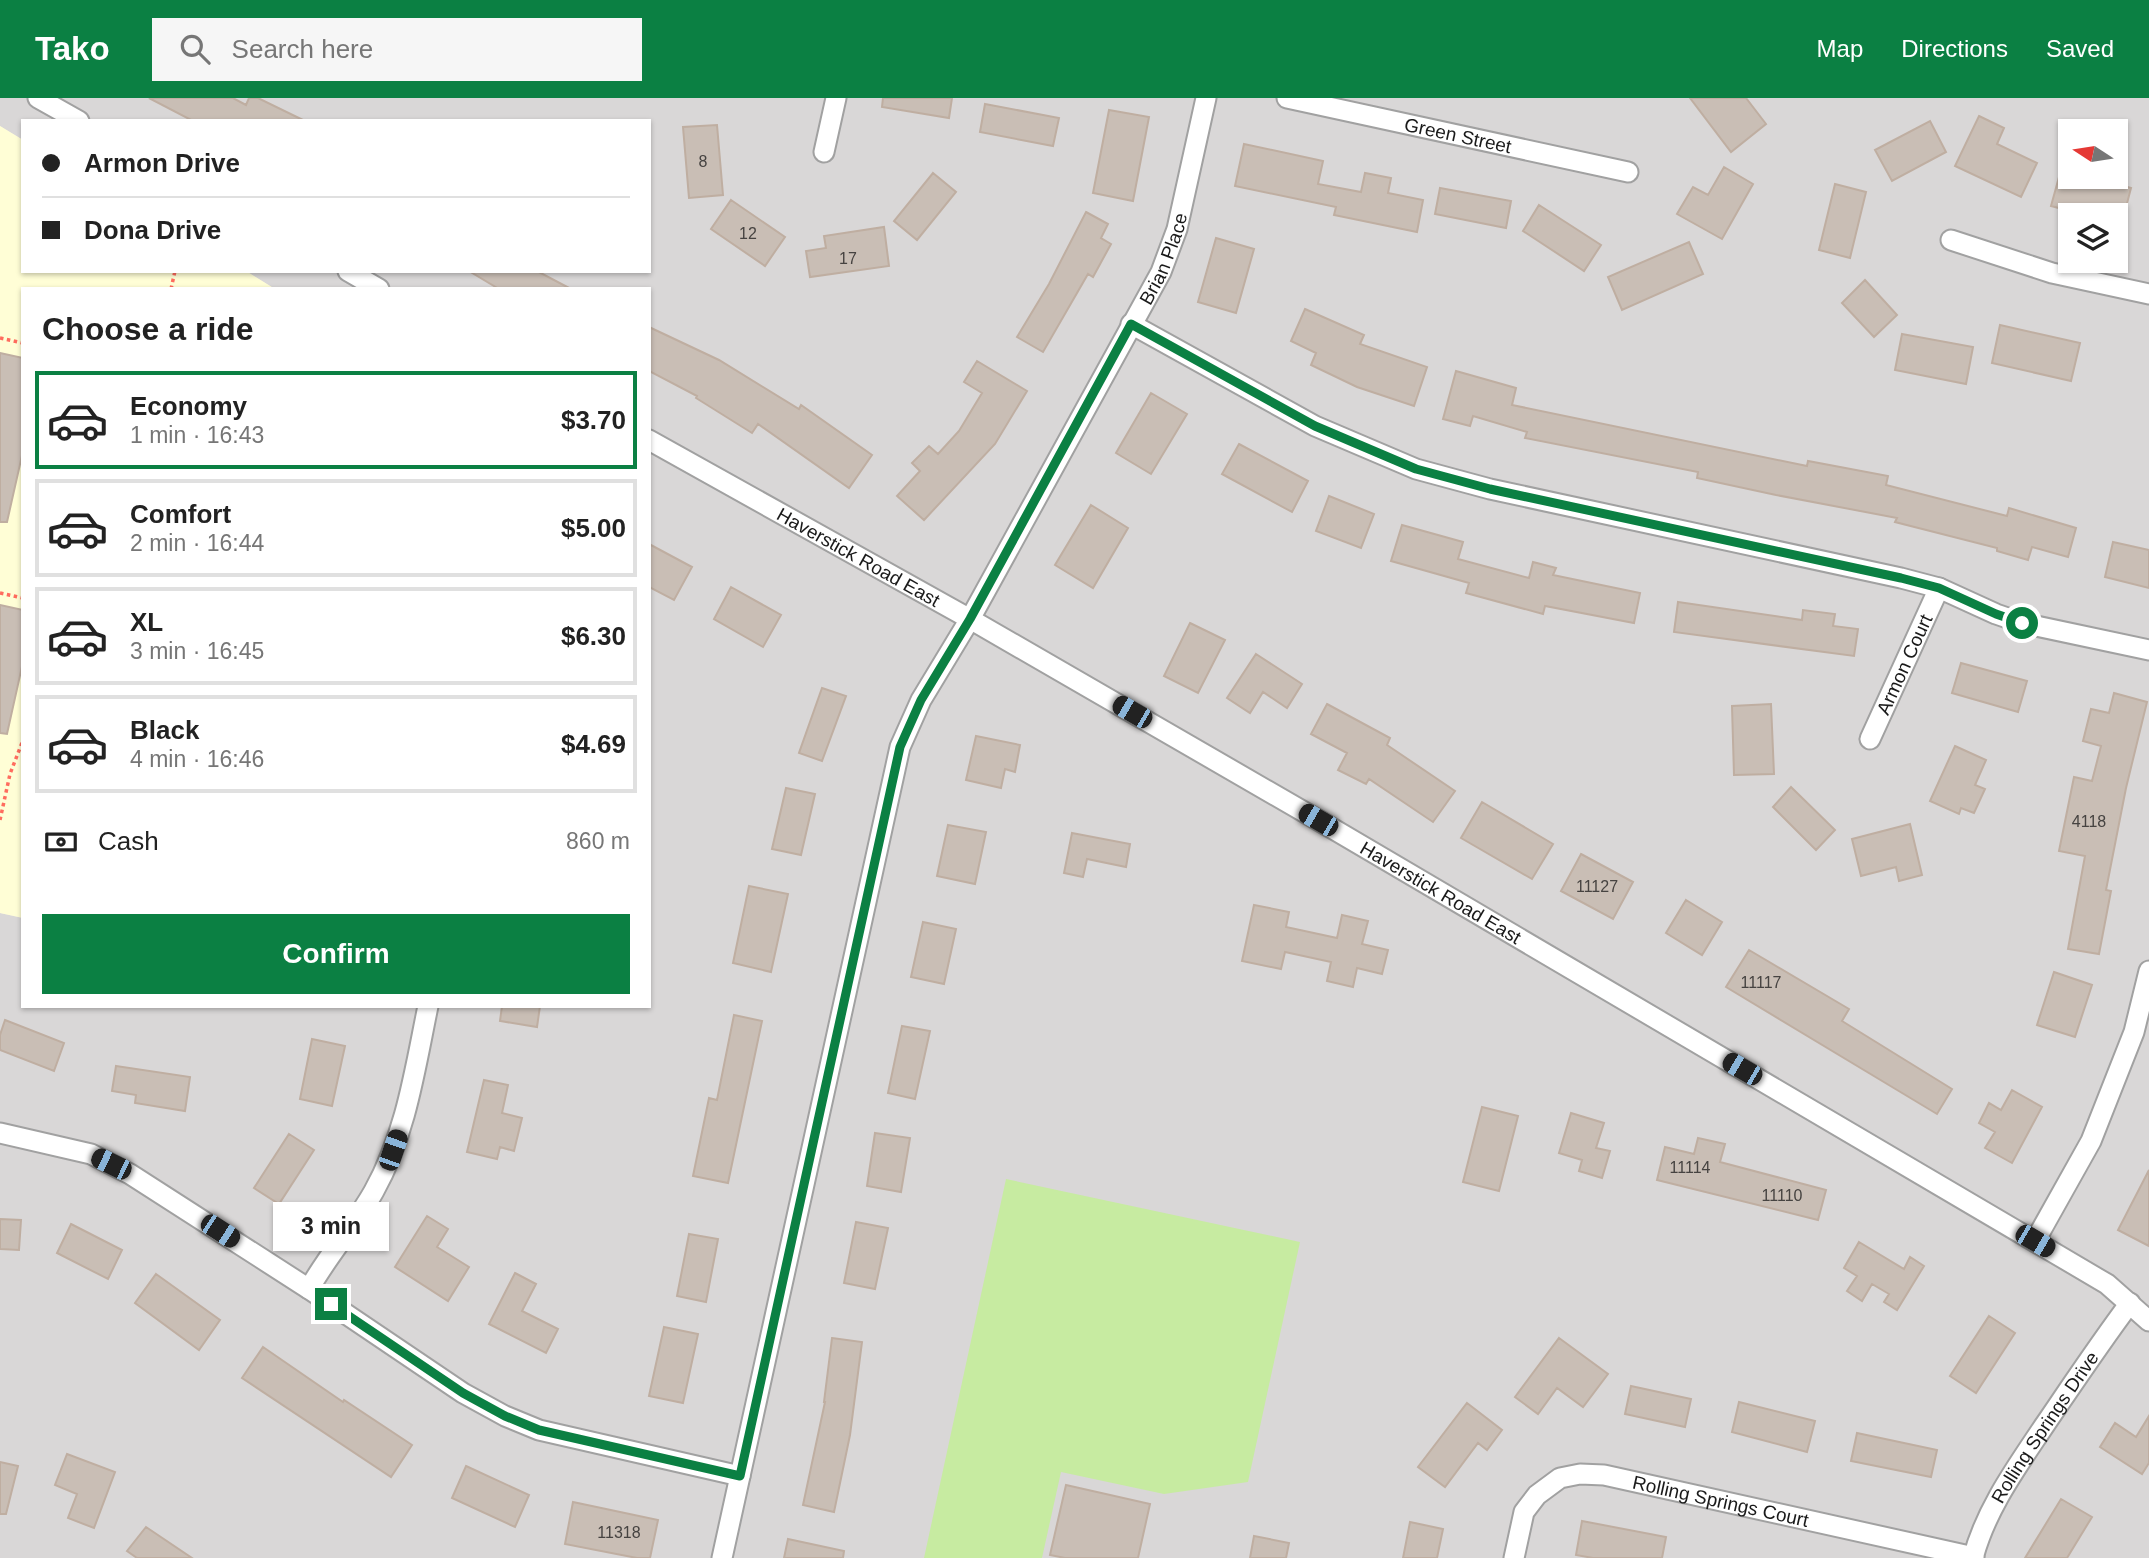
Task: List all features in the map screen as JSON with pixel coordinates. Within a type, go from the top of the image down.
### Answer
[{"type":"street","points":[[38,98],[75,119]]},
{"type":"street","points":[[824,152],[836,98]]},
{"type":"street","name":"Brian Place","points":[[722,1558],[900,747],[921,700],[970,619],[1161,272],[1177,229],[1206,98]]},
{"type":"street","name":"Green Street","points":[[1287,98],[1628,172]]},
{"type":"street","points":[[1951,240],[2052,273],[2149,294]]},
{"type":"street","points":[[351,273],[376,287]]},
{"type":"street","points":[[1131,324],[1315,426],[1416,469],[1490,489],[1901,578],[1939,588],[2022,623],[2149,650]]},
{"type":"street","name":"Haverstick Road East","points":[[651,441],[970,619],[1318,820],[2107,1283],[2149,1321]]},
{"type":"street","name":"Armon Court","points":[[1870,739],[1939,588]]},
{"type":"street","points":[[2035,1241],[2091,1141],[2134,1032],[2149,971]]},
{"type":"street","points":[[309,1289],[374,1191],[393,1150],[407,1108],[428,1008]]},
{"type":"street","points":[[0,1133],[91,1154],[130,1174],[309,1289],[463,1393],[505,1416],[539,1430],[740,1476]]},
{"type":"street","name":"Rolling Springs Drive","points":[[1974,1558],[1990,1511],[2101,1342],[2130,1303]]},
{"type":"street","name":"Rolling Springs Court","points":[[1514,1558],[1524,1512],[1537,1495],[1560,1479],[1580,1474],[1604,1475],[1974,1558]]},
{"type":"path","points":[[0,338],[21,343]]},
{"type":"path","points":[[0,593],[21,598]]},
{"type":"path","points":[[0,820],[10,774],[21,745]]},
{"type":"shaded area","points":[[0,98],[2149,98],[2149,1558],[0,1558],[0,913],[21,918],[21,1008],[651,1008],[651,287],[272,287],[249,273],[651,273],[651,119],[21,119],[21,139],[0,126]]},
{"type":"shaded area","points":[[0,126],[21,139],[21,273],[249,273],[272,287],[21,287],[21,918],[0,913]]},
{"type":"green space","points":[[1006,1179],[1300,1242],[1248,1482],[1164,1494],[1061,1472],[1042,1558],[924,1558]]},
{"type":"building","points":[[149,98],[233,98],[246,105],[249,98],[258,98],[301,119],[189,119]]},
{"type":"building","points":[[883,98],[952,98],[949,118],[882,107]]},
{"type":"building","points":[[1690,98],[1746,98],[1766,124],[1731,152]]},
{"type":"building","points":[[985,104],[1059,118],[1053,146],[980,132]]},
{"type":"building","points":[[1109,110],[1149,117],[1133,201],[1093,193]]},
{"type":"building","points":[[1979,116],[2004,128],[1997,144],[2037,163],[2021,197],[1955,166]]},
{"type":"building","points":[[1930,121],[1946,152],[1892,181],[1875,150]]},
{"type":"building","points":[[717,125],[723,195],[689,198],[683,127]]},
{"type":"building","points":[[1244,144],[1323,161],[1318,184],[1361,192],[1365,173],[1391,178],[1388,193],[1423,200],[1417,232],[1334,215],[1336,207],[1235,186]]},
{"type":"building","points":[[1724,167],[1753,184],[1722,239],[1677,214],[1693,187],[1708,195]]},
{"type":"building","points":[[933,173],[956,192],[917,240],[894,221]]},
{"type":"building","points":[[2058,181],[2058,189],[2131,188],[2127,203],[2058,203],[2058,208],[2051,206]]},
{"type":"building","points":[[1835,184],[1866,192],[1850,258],[1819,250]]},
{"type":"building","points":[[1440,188],[1511,201],[1506,228],[1435,214]]},
{"type":"building","points":[[731,200],[785,237],[765,266],[711,229]]},
{"type":"building","points":[[1539,205],[1601,245],[1584,271],[1523,231]]},
{"type":"building","points":[[1086,212],[1108,224],[1101,238],[1111,244],[1093,277],[1088,274],[1043,352],[1017,337],[1049,284]]},
{"type":"building","points":[[884,227],[889,266],[810,277],[806,251],[826,248],[824,236]]},
{"type":"building","points":[[1216,238],[1254,249],[1236,313],[1198,302]]},
{"type":"building","points":[[1689,242],[1703,274],[1622,310],[1608,277]]},
{"type":"building","points":[[472,273],[541,273],[567,287],[496,287]]},
{"type":"building","points":[[1865,280],[1897,315],[1874,337],[1842,303]]},
{"type":"building","points":[[1305,309],[1364,335],[1360,344],[1427,367],[1414,406],[1357,387],[1311,365],[1316,353],[1291,341]]},
{"type":"building","points":[[2000,325],[2080,343],[2071,381],[1992,363]]},
{"type":"building","points":[[651,328],[719,360],[799,409],[801,405],[872,455],[849,488],[758,424],[752,433],[696,398],[697,396],[651,372]]},
{"type":"building","points":[[1902,334],[1973,347],[1966,384],[1895,370]]},
{"type":"building","points":[[0,353],[21,358],[21,460],[7,522],[0,522]]},
{"type":"building","points":[[977,361],[1027,391],[995,444],[924,520],[897,496],[920,471],[912,463],[929,446],[938,454],[959,431],[982,393],[964,382]]},
{"type":"building","points":[[1456,371],[1516,388],[1512,405],[1807,466],[1808,461],[1888,476],[1886,485],[2007,516],[2009,508],[2076,528],[2068,557],[2032,547],[2028,560],[1997,551],[1997,548],[1895,522],[1897,518],[1697,478],[1698,472],[1525,438],[1527,432],[1473,416],[1470,426],[1443,419]]},
{"type":"building","points":[[1151,393],[1187,414],[1151,474],[1116,453]]},
{"type":"building","points":[[1239,444],[1308,481],[1292,512],[1222,474]]},
{"type":"building","points":[[1329,496],[1374,514],[1361,548],[1316,531]]},
{"type":"building","points":[[1091,505],[1128,528],[1093,588],[1055,565]]},
{"type":"building","points":[[1402,525],[1463,542],[1458,559],[1529,578],[1533,562],[1556,568],[1553,575],[1640,593],[1634,623],[1545,606],[1543,614],[1466,593],[1469,583],[1391,561]]},
{"type":"building","points":[[2113,542],[2149,550],[2149,588],[2105,577]]},
{"type":"building","points":[[651,545],[692,567],[674,600],[651,588]]},
{"type":"building","points":[[731,587],[781,615],[763,647],[714,619]]},
{"type":"building","points":[[1678,602],[1802,620],[1803,610],[1835,614],[1833,626],[1858,629],[1854,656],[1674,632]]},
{"type":"building","points":[[0,605],[21,610],[21,671],[7,734],[0,733]]},
{"type":"building","points":[[1190,623],[1225,640],[1198,693],[1164,676]]},
{"type":"building","points":[[1256,654],[1302,684],[1287,708],[1263,692],[1250,713],[1227,698]]},
{"type":"building","points":[[1961,663],[2027,681],[2018,712],[1952,693]]},
{"type":"building","points":[[822,688],[846,696],[822,761],[799,753]]},
{"type":"building","points":[[2114,693],[2147,702],[2126,788],[2106,890],[2111,891],[2099,954],[2068,949],[2085,856],[2059,851],[2074,777],[2092,781],[2101,746],[2083,741],[2091,709],[2109,713]]},
{"type":"building","points":[[1327,704],[1390,738],[1387,745],[1455,791],[1433,822],[1369,779],[1366,784],[1338,770],[1347,753],[1311,734]]},
{"type":"building","points":[[1771,704],[1774,774],[1734,775],[1732,706]]},
{"type":"building","points":[[976,736],[1020,745],[1015,772],[1005,769],[1001,788],[966,780]]},
{"type":"building","points":[[1955,746],[1986,760],[1975,785],[1985,789],[1974,813],[1961,808],[1959,814],[1930,801]]},
{"type":"building","points":[[1791,787],[1835,830],[1816,850],[1773,807]]},
{"type":"building","points":[[786,788],[815,794],[801,855],[772,849]]},
{"type":"building","points":[[1482,802],[1553,844],[1532,879],[1461,838]]},
{"type":"building","points":[[1910,824],[1922,875],[1899,881],[1896,867],[1861,876],[1852,839]]},
{"type":"building","points":[[948,825],[986,832],[975,884],[937,876]]},
{"type":"building","points":[[1072,833],[1130,844],[1126,867],[1087,859],[1083,877],[1064,873]]},
{"type":"building","points":[[1581,854],[1633,882],[1613,919],[1561,891]]},
{"type":"building","points":[[749,886],[788,894],[771,972],[733,963]]},
{"type":"building","points":[[1686,900],[1722,922],[1702,955],[1666,933]]},
{"type":"building","points":[[1254,905],[1289,912],[1286,927],[1337,938],[1342,915],[1368,921],[1362,944],[1388,950],[1382,974],[1357,968],[1353,987],[1327,981],[1331,962],[1285,952],[1281,969],[1242,961]]},
{"type":"building","points":[[923,922],[956,929],[944,984],[911,977]]},
{"type":"building","points":[[1749,950],[1849,1009],[1842,1021],[1952,1089],[1937,1114],[1726,987]]},
{"type":"building","points":[[2054,972],[2092,985],[2075,1037],[2037,1025]]},
{"type":"building","points":[[502,1008],[540,1008],[537,1027],[500,1021]]},
{"type":"building","points":[[734,1015],[762,1021],[728,1183],[693,1176],[709,1098],[717,1100]]},
{"type":"building","points":[[5,1020],[64,1043],[54,1071],[0,1050],[0,1035]]},
{"type":"building","points":[[902,1026],[930,1031],[915,1099],[888,1093]]},
{"type":"building","points":[[312,1039],[345,1046],[332,1106],[300,1099]]},
{"type":"building","points":[[116,1066],[190,1077],[185,1111],[135,1103],[136,1095],[112,1091]]},
{"type":"building","points":[[484,1080],[508,1085],[502,1113],[522,1118],[514,1151],[500,1147],[497,1159],[467,1152]]},
{"type":"building","points":[[2012,1090],[2042,1107],[2012,1163],[1985,1148],[1995,1132],[1979,1123],[1989,1103],[2001,1110]]},
{"type":"building","points":[[1482,1107],[1518,1116],[1499,1191],[1463,1182]]},
{"type":"building","points":[[1571,1113],[1604,1123],[1596,1148],[1610,1151],[1602,1178],[1579,1171],[1582,1160],[1559,1153]]},
{"type":"building","points":[[875,1133],[910,1138],[901,1192],[867,1186]]},
{"type":"building","points":[[289,1134],[314,1150],[279,1204],[254,1188]]},
{"type":"building","points":[[1698,1138],[1725,1144],[1720,1162],[1826,1190],[1818,1220],[1657,1180],[1665,1147],[1694,1154]]},
{"type":"building","points":[[2149,1170],[2149,1246],[2118,1230]]},
{"type":"building","points":[[427,1216],[448,1229],[437,1247],[469,1267],[448,1301],[395,1267]]},
{"type":"building","points":[[0,1219],[21,1220],[19,1250],[0,1249]]},
{"type":"building","points":[[856,1222],[888,1228],[875,1289],[844,1283]]},
{"type":"building","points":[[71,1224],[122,1250],[108,1279],[57,1253]]},
{"type":"building","points":[[689,1234],[718,1239],[706,1302],[677,1296]]},
{"type":"building","points":[[1859,1242],[1904,1269],[1910,1257],[1924,1266],[1897,1310],[1884,1302],[1889,1294],[1872,1284],[1862,1301],[1847,1291],[1857,1276],[1844,1268]]},
{"type":"building","points":[[515,1273],[536,1284],[522,1311],[558,1329],[546,1353],[489,1324]]},
{"type":"building","points":[[156,1274],[220,1320],[199,1350],[135,1303]]},
{"type":"building","points":[[1989,1316],[2015,1333],[1976,1393],[1950,1376]]},
{"type":"building","points":[[664,1327],[698,1334],[683,1403],[649,1396]]},
{"type":"building","points":[[832,1338],[862,1342],[850,1435],[834,1512],[803,1505],[825,1402]]},
{"type":"building","points":[[1559,1338],[1608,1374],[1583,1407],[1557,1388],[1538,1414],[1515,1397]]},
{"type":"building","points":[[263,1347],[412,1445],[391,1477],[242,1378]]},
{"type":"building","points":[[1631,1386],[1691,1399],[1685,1427],[1625,1414]]},
{"type":"building","points":[[1739,1402],[1815,1421],[1807,1452],[1732,1432]]},
{"type":"building","points":[[1467,1403],[1502,1430],[1487,1450],[1478,1443],[1445,1487],[1418,1467]]},
{"type":"building","points":[[2149,1416],[2149,1463],[2142,1474],[2100,1447],[2115,1423],[2136,1437]]},
{"type":"building","points":[[1857,1433],[1937,1450],[1931,1477],[1851,1461]]},
{"type":"building","points":[[67,1454],[115,1472],[94,1528],[68,1518],[77,1494],[55,1485]]},
{"type":"building","points":[[0,1462],[18,1466],[6,1514],[0,1514]]},
{"type":"building","points":[[466,1466],[529,1495],[515,1527],[452,1498]]},
{"type":"building","points":[[1066,1485],[1150,1504],[1138,1558],[1065,1558],[1050,1555]]},
{"type":"building","points":[[2061,1499],[2092,1517],[2067,1558],[2025,1558]]},
{"type":"building","points":[[573,1502],[658,1520],[650,1558],[637,1558],[565,1544]]},
{"type":"building","points":[[1582,1521],[1666,1537],[1662,1558],[1593,1558],[1576,1555]]},
{"type":"building","points":[[1410,1522],[1443,1529],[1437,1558],[1403,1558]]},
{"type":"building","points":[[146,1527],[192,1558],[137,1558],[127,1551]]},
{"type":"building","points":[[1254,1536],[1289,1543],[1286,1558],[1250,1558]]},
{"type":"building","points":[[788,1539],[844,1551],[843,1558],[784,1558]]},
{"type":"route","points":[[331,1304],[463,1393],[505,1416],[539,1430],[740,1476],[900,747],[921,700],[970,619],[1131,324],[1315,426],[1416,469],[1490,489],[1901,578],[1939,588],[2022,623]]}]
